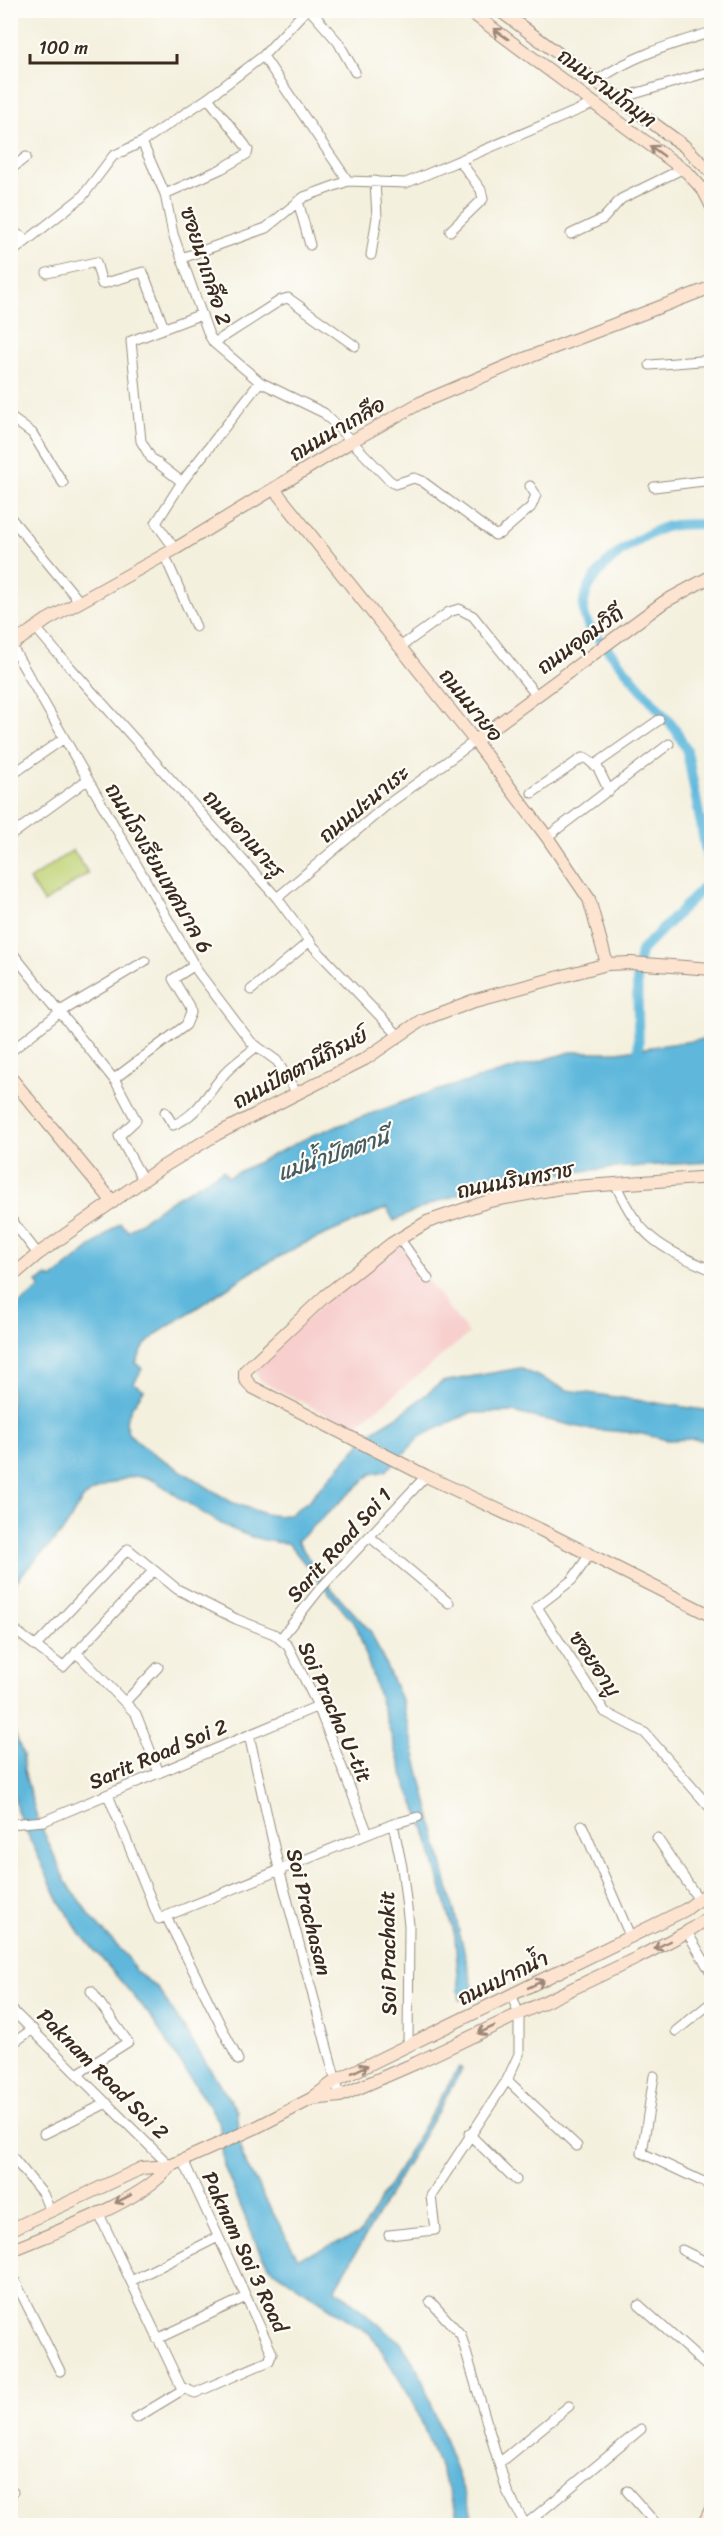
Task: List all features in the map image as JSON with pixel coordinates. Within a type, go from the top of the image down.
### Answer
[{"type":"street","points":[[10,254],[82,197],[113,156],[142,142],[208,98],[263,57],[308,10],[338,42],[355,72]]},
{"type":"street","name":"ถนนรามโกมุท","points":[[468,10],[682,169],[704,191],[711,207]]},
{"type":"street","name":"ถนนรามโกมุท","points":[[499,10],[617,99],[684,146],[711,173]]},
{"type":"street","points":[[595,82],[623,62],[645,52],[711,32]]},
{"type":"street","points":[[263,57],[348,182]]},
{"type":"street","points":[[617,99],[711,71]]},
{"type":"street","points":[[165,194],[221,170],[247,154],[248,150],[245,145],[208,98]]},
{"type":"street","points":[[182,258],[266,228],[298,201],[348,182],[406,183],[595,104]]},
{"type":"street","name":"ซอยนาเกลือ 2","points":[[142,142],[165,194],[173,234],[214,344],[260,382],[324,413],[389,480],[395,484],[414,478],[422,481],[495,535],[531,507],[536,495],[530,486]]},
{"type":"street","points":[[10,170],[26,157]]},
{"type":"street","points":[[450,231],[483,199],[481,190],[460,161]]},
{"type":"street","points":[[571,234],[603,219],[621,199],[682,169]]},
{"type":"street","points":[[370,255],[377,217],[375,181]]},
{"type":"street","points":[[298,201],[310,244]]},
{"type":"street","points":[[10,230],[27,240]]},
{"type":"street","points":[[46,273],[96,262],[102,284],[143,272],[164,328]]},
{"type":"street","name":"ถนนนาเกลือ","points":[[11,646],[36,628],[420,403],[524,359],[709,290]]},
{"type":"street","points":[[214,344],[281,300],[288,298],[355,346]]},
{"type":"street","points":[[182,482],[151,458],[141,441],[131,341],[202,314]]},
{"type":"street","points":[[650,365],[711,360]]},
{"type":"street","points":[[196,627],[170,551],[156,523],[182,482],[260,382]]},
{"type":"street","points":[[10,417],[32,433],[63,483]]},
{"type":"street","points":[[654,487],[711,480]]},
{"type":"street","name":"ถนนมายอ","points":[[274,489],[476,741],[547,837],[589,898],[607,964]]},
{"type":"street","points":[[10,517],[80,602]]},
{"type":"street","name":"ถนนอุดมวิถี","points":[[476,741],[664,602],[711,576]]},
{"type":"street","points":[[400,647],[449,612],[459,609],[473,616],[537,696]]},
{"type":"street","name":"ถนนอาเนาะรู","points":[[36,628],[278,898],[310,941],[399,1036]]},
{"type":"street","name":"ถนนโรงเรียนเทศบาล 6","points":[[11,646],[195,965],[257,1046],[277,1061],[296,1092]]},
{"type":"street","points":[[596,766],[659,720]]},
{"type":"street","points":[[10,776],[63,739]]},
{"type":"street","name":"ถนนปะนาเระ","points":[[278,898],[387,806],[476,741]]},
{"type":"street","points":[[547,837],[609,791],[633,769],[669,744]]},
{"type":"street","points":[[532,793],[582,758],[586,758],[596,766],[609,791]]},
{"type":"street","points":[[10,836],[87,780]]},
{"type":"street","points":[[251,990],[310,941]]},
{"type":"street","points":[[10,951],[114,1079],[136,1120],[119,1136],[143,1180]]},
{"type":"street","points":[[10,1053],[60,1012],[145,961]]},
{"type":"street","name":"ถนนปัตตานีภิรมย์","points":[[10,1278],[38,1254],[143,1180],[217,1134],[365,1059],[422,1020],[472,1001],[607,964],[631,963],[711,969]]},
{"type":"street","points":[[114,1079],[186,1025],[191,1013],[190,1008],[173,979],[195,965]]},
{"type":"street","points":[[165,1112],[173,1125],[179,1123],[204,1102],[226,1072],[257,1046]]},
{"type":"street","points":[[10,1077],[113,1202]]},
{"type":"street","name":"ถนนนรินทราช","points":[[426,1476],[252,1387],[245,1379],[244,1371],[325,1296],[399,1238],[428,1222],[489,1201],[560,1188],[711,1177]]},
{"type":"street","points":[[615,1183],[629,1215],[654,1242],[669,1252],[711,1270]]},
{"type":"street","points":[[10,1218],[38,1254]]},
{"type":"street","points":[[399,1238],[428,1279]]},
{"type":"street","points":[[426,1476],[590,1554],[711,1616]]},
{"type":"street","name":"Sarit Road Soi 1","points":[[280,1638],[319,1590],[426,1476]]},
{"type":"street","points":[[370,1537],[449,1603]]},
{"type":"street","name":"Soi Pracha U-tit","points":[[36,1646],[128,1549],[177,1589],[280,1638],[288,1646],[318,1707],[368,1834]]},
{"type":"street","name":"ซอยอาบู","points":[[590,1554],[572,1580],[537,1607],[605,1712],[645,1733],[711,1810]]},
{"type":"street","points":[[12,1628],[63,1666],[153,1571]]},
{"type":"street","points":[[76,1652],[136,1714],[159,1773]]},
{"type":"street","points":[[125,1702],[158,1667]]},
{"type":"street","name":"Sarit Road Soi 2","points":[[14,1823],[44,1821],[318,1707]]},
{"type":"street","name":"Soi Prachasan","points":[[249,1735],[279,1869],[340,2096]]},
{"type":"street","points":[[108,1795],[162,1918],[238,2060]]},
{"type":"street","points":[[162,1918],[393,1824],[418,1817]]},
{"type":"street","name":"Soi Prachakit","points":[[393,1824],[402,1867],[409,1925],[408,2045]]},
{"type":"street","points":[[582,1825],[631,1938]]},
{"type":"street","points":[[657,1838],[699,1900]]},
{"type":"street","name":"ถนนปากน้ำ","points":[[10,2251],[98,2212],[151,2185],[170,2166],[257,2127],[311,2099],[335,2081],[686,1910],[711,1890]]},
{"type":"street","name":"ถนนปากน้ำ","points":[[311,2099],[340,2096],[519,2015],[687,1932],[711,1915]]},
{"type":"street","points":[[687,1932],[711,1974]]},
{"type":"street","points":[[77,2074],[128,2042],[91,1991]]},
{"type":"street","points":[[389,2235],[435,2230],[431,2196],[469,2134],[507,2080],[519,2054],[519,2015],[512,1996]]},
{"type":"street","points":[[676,2031],[711,2002]]},
{"type":"street","name":"Paknam Road Soi 2","points":[[10,2008],[170,2166]]},
{"type":"street","points":[[10,2045],[33,2029]]},
{"type":"street","points":[[654,2076],[642,2153],[711,2186]]},
{"type":"street","points":[[507,2080],[577,2146]]},
{"type":"street","points":[[44,2134],[107,2103]]},
{"type":"street","points":[[469,2134],[516,2180]]},
{"type":"street","points":[[10,2154],[43,2194],[50,2211]]},
{"type":"street","name":"Paknam Soi 3 Road","points":[[183,2160],[272,2354],[271,2360],[195,2393],[184,2389]]},
{"type":"street","name":"ถนนปากน้ำ","points":[[10,2230],[142,2168],[170,2166]]},
{"type":"street","points":[[98,2212],[176,2381],[184,2389],[136,2418]]},
{"type":"street","points":[[131,2281],[218,2236]]},
{"type":"street","points":[[682,2250],[711,2265]]},
{"type":"street","points":[[10,2271],[60,2371]]},
{"type":"street","points":[[157,2339],[246,2297]]},
{"type":"street","points":[[430,2301],[461,2335],[507,2491],[526,2525],[641,2428]]},
{"type":"street","points":[[639,2305],[711,2371]]},
{"type":"street","points":[[499,2463],[569,2406]]},
{"type":"street","points":[[627,2491],[658,2526]]},
{"type":"street","points":[[703,2526],[711,2507]]},
{"type":"shaded area","points":[[399,1244],[469,1334],[353,1428],[259,1380],[254,1365],[341,1287]]},
{"type":"green space","points":[[73,850],[88,873],[44,903],[29,880]]},
{"type":"water","name":"แม่น้ำปัตตานี","points":[[711,1038],[711,1162],[589,1170],[509,1182],[431,1204],[394,1221],[387,1208],[301,1245],[253,1271],[158,1333],[145,1345],[136,1363],[142,1369],[134,1383],[144,1390],[131,1408],[126,1421],[128,1433],[146,1449],[231,1502],[278,1516],[290,1514],[308,1501],[371,1432],[401,1414],[442,1382],[520,1368],[567,1390],[711,1411],[711,1442],[696,1439],[667,1440],[638,1433],[588,1429],[512,1412],[470,1413],[421,1436],[386,1471],[371,1474],[297,1541],[322,1578],[371,1632],[402,1702],[475,1995],[460,2000],[455,1936],[425,1829],[408,1789],[357,1627],[288,1543],[259,1539],[231,1529],[205,1515],[156,1482],[146,1477],[135,1476],[103,1487],[85,1497],[63,1531],[22,1574],[11,1589],[11,1311],[40,1288],[37,1282],[47,1276],[52,1279],[120,1223],[128,1231],[170,1201],[223,1170],[228,1177],[313,1135],[425,1094],[571,1052],[618,1052]]},
{"type":"water","points":[[10,1721],[23,1755],[24,1771],[36,1815],[66,1882],[94,1921],[128,1958],[136,1972],[157,1987],[237,2111],[242,2157],[298,2258],[360,2234],[459,2067],[462,2069],[335,2288],[401,2343],[419,2371],[476,2525],[462,2525],[414,2403],[372,2335],[274,2271],[261,2255],[224,2166],[219,2121],[148,2013],[79,1932],[59,1901],[17,1811],[13,1787]]},
{"type":"waterway","points":[[639,1059],[637,975],[641,951],[705,886],[709,867],[687,751],[676,730],[590,628],[584,612],[586,595],[593,579],[606,565],[638,540],[669,526],[712,524]]}]
